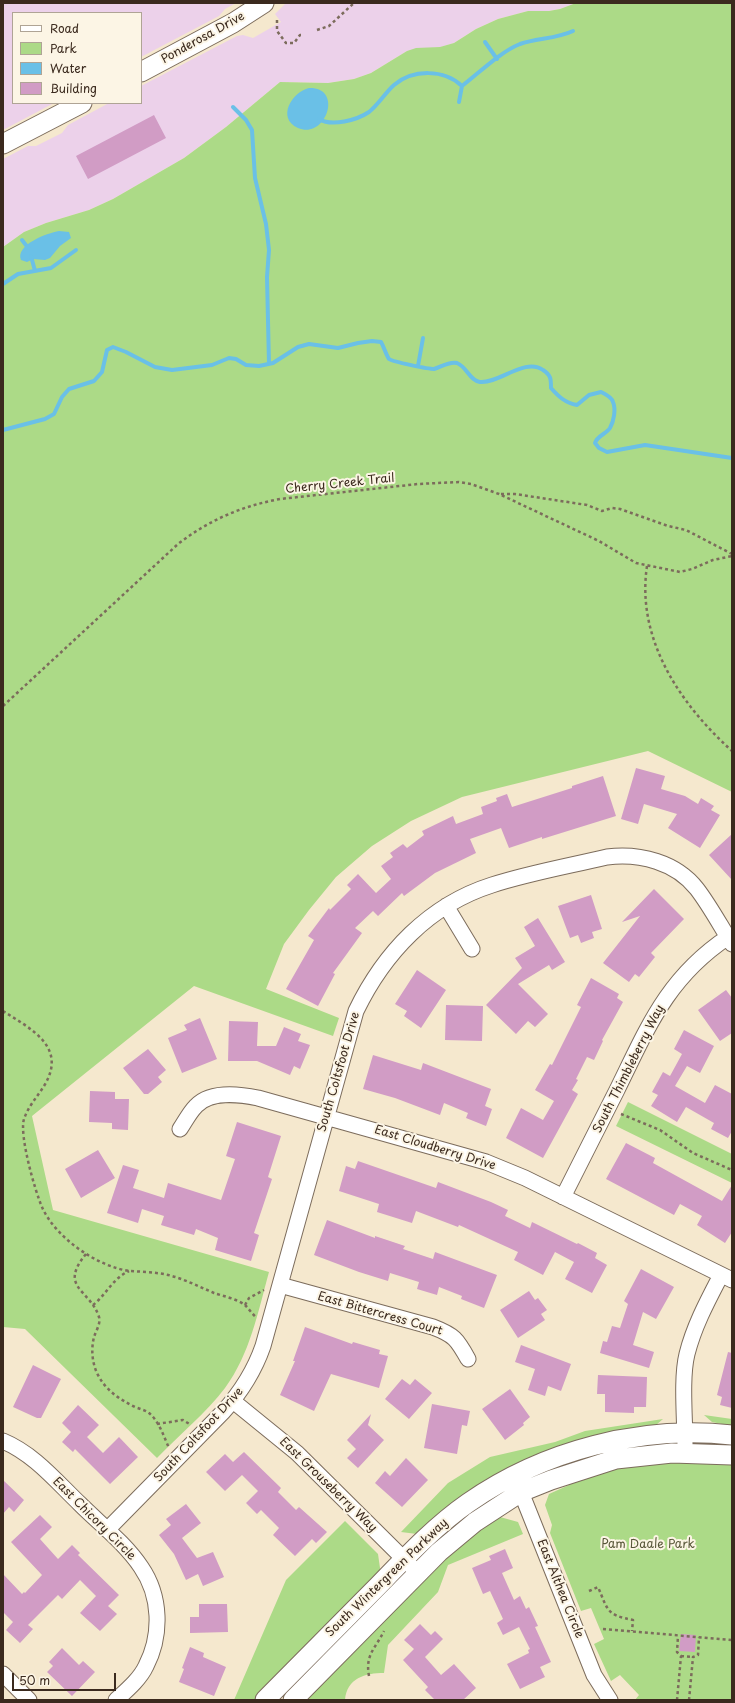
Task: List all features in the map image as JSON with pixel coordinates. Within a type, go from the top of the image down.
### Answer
[{"type":"street","name":"Ponderosa Drive","points":[[142,71],[233,23],[264,3]]},
{"type":"street","points":[[3,144],[80,104]]},
{"type":"street","name":"South Coltsfoot Drive","points":[[107,1530],[233,1402],[246,1384],[259,1357],[273,1287],[326,1117],[356,1011],[377,973],[399,944],[418,927],[446,906],[476,891],[511,880],[607,857],[635,856],[658,862],[686,878],[696,887],[730,940]]},
{"type":"street","points":[[446,906],[472,949]]},
{"type":"street","name":"South Thimbleberry Way","points":[[563,1197],[655,1014],[686,971],[710,949],[730,940]]},
{"type":"street","name":"East Cloudberry Drive","points":[[180,1129],[196,1106],[202,1101],[233,1094],[258,1098],[486,1162],[525,1178],[727,1277]]},
{"type":"street","points":[[686,1453],[685,1384],[687,1354],[702,1313],[727,1277]]},
{"type":"street","name":"East Bittercress Court","points":[[273,1287],[433,1327],[445,1332],[458,1341],[468,1359]]},
{"type":"street","name":"East Grouseberry Way","points":[[233,1402],[297,1453],[418,1573]]},
{"type":"street","name":"South Wintergreen Parkway","points":[[293,1700],[418,1573],[457,1536],[489,1512],[541,1463],[598,1444],[643,1436],[685,1433],[732,1435]]},
{"type":"street","name":"East Chicory Circle","points":[[3,1441],[17,1447],[35,1460],[107,1530],[134,1558],[146,1574],[154,1595],[157,1618],[155,1638],[146,1666],[140,1675],[116,1700]]},
{"type":"street","name":"South Wintergreen Parkway","points":[[265,1700],[429,1534],[469,1502],[518,1484],[551,1480],[616,1459],[643,1455],[686,1453],[732,1455]]},
{"type":"street","name":"East Althea Circle","points":[[518,1484],[594,1675],[610,1700]]},
{"type":"street","points":[[3,1674],[29,1700]]},
{"type":"path","points":[[317,30],[329,26],[354,3]]},
{"type":"path","points":[[277,20],[277,31],[286,43],[294,43],[300,35],[302,35]]},
{"type":"path","name":"Cherry Creek Trail","points":[[3,706],[178,544],[207,524],[234,512],[249,506],[280,499],[445,482],[471,484],[499,494],[599,541],[631,561],[647,566],[680,572],[732,555]]},
{"type":"path","points":[[499,494],[515,494],[587,505],[599,510],[612,508],[620,509],[668,526],[686,530],[732,555]]},
{"type":"path","points":[[647,566],[644,582],[647,616],[657,647],[665,665],[690,708],[732,751]]},
{"type":"path","points":[[3,1011],[39,1035],[45,1042],[52,1059],[51,1072],[46,1084],[28,1110],[22,1126],[36,1189],[48,1218],[61,1235],[86,1254],[103,1262],[129,1271],[160,1273],[172,1276],[245,1305],[249,1311],[258,1318]]},
{"type":"path","points":[[620,1113],[655,1127],[693,1153],[732,1170]]},
{"type":"path","points":[[86,1254],[77,1268],[75,1280],[78,1287],[93,1305],[100,1319],[94,1340],[93,1351],[93,1361],[98,1375],[105,1386],[116,1397],[149,1413],[158,1424],[169,1449]]},
{"type":"path","points":[[93,1305],[104,1295],[118,1278],[129,1271]]},
{"type":"path","points":[[245,1305],[249,1298],[273,1287]]},
{"type":"path","points":[[158,1424],[183,1420],[187,1421],[192,1426]]},
{"type":"path","points":[[588,1591],[598,1587],[613,1615],[633,1620],[632,1631]]},
{"type":"path","points":[[369,1676],[368,1665],[370,1654],[385,1630],[385,1625]]},
{"type":"path","points":[[603,1629],[732,1640]]},
{"type":"path","points":[[678,1636],[677,1652],[682,1656],[693,1657],[698,1655],[699,1637]]},
{"type":"path","points":[[677,1700],[682,1656]]},
{"type":"path","points":[[689,1700],[693,1657]]},
{"type":"shaded area","points":[[3,3],[236,3],[225,9],[219,16],[142,56],[142,12],[12,12],[12,104],[52,104],[3,130]]},
{"type":"shaded area","points":[[286,3],[576,3],[560,9],[549,11],[528,11],[498,19],[476,29],[454,43],[441,47],[407,51],[371,73],[354,79],[328,83],[280,82],[226,127],[184,158],[113,199],[89,210],[46,223],[24,232],[3,247],[3,159],[28,146],[36,146],[62,133],[68,125],[107,104],[142,104],[142,85],[237,36],[243,35],[253,38],[281,22],[275,14]]},
{"type":"green space","points":[[576,3],[732,3],[732,792],[648,751],[462,797],[411,821],[372,846],[336,877],[284,944],[266,989],[339,1018],[333,1036],[194,986],[32,1116],[53,1210],[269,1272],[247,1347],[234,1375],[210,1406],[157,1458],[25,1329],[3,1327],[3,247],[24,232],[46,223],[89,210],[113,199],[184,158],[226,127],[280,82],[328,83],[354,79],[371,73],[407,51],[416,48],[440,47],[454,43],[476,29],[498,19],[528,11],[549,11],[560,9]]},
{"type":"green space","points":[[628,1102],[732,1154],[732,1183],[616,1126]]},
{"type":"green space","points":[[704,1415],[732,1419],[732,1426],[712,1422]]},
{"type":"green space","points":[[663,1419],[656,1425],[628,1429],[417,1534],[401,1532],[448,1483],[490,1457],[555,1442],[585,1431]]},
{"type":"green space","name":"Pam Daale Park","points":[[732,1460],[732,1700],[635,1700],[639,1695],[620,1675],[611,1681],[594,1644],[604,1639],[591,1608],[581,1611],[550,1533],[552,1525],[545,1505],[549,1494],[569,1485],[573,1479],[627,1463]]},
{"type":"green space","points":[[500,1517],[518,1522],[523,1534],[448,1565],[438,1592],[388,1645],[384,1673],[370,1674],[358,1678],[349,1686],[345,1700],[306,1700],[438,1565],[479,1531]]},
{"type":"green space","points":[[345,1521],[378,1554],[381,1575],[261,1696],[253,1700],[234,1700],[286,1580]]},
{"type":"water","points":[[309,88],[320,90],[326,96],[328,103],[327,112],[323,120],[316,127],[308,130],[298,128],[291,124],[287,112],[292,100],[303,90]]},
{"type":"water","points":[[59,231],[69,232],[71,238],[60,246],[50,258],[45,260],[33,259],[27,262],[21,260],[20,255],[27,245],[40,237]]},
{"type":"building","points":[[154,115],[166,138],[88,179],[76,156]]},
{"type":"building","points":[[636,768],[665,776],[661,789],[685,796],[698,804],[701,798],[714,806],[711,810],[720,815],[700,848],[668,828],[677,814],[644,804],[638,824],[621,819]]},
{"type":"building","points":[[603,776],[616,816],[509,848],[501,828],[470,839],[476,853],[435,873],[404,896],[402,893],[378,916],[373,911],[355,928],[362,933],[333,973],[335,974],[318,1006],[286,989],[314,940],[308,936],[329,908],[330,910],[351,889],[347,885],[358,874],[376,893],[391,879],[381,866],[393,857],[390,853],[403,844],[407,848],[424,835],[422,831],[453,816],[456,824],[483,814],[481,807],[497,801],[496,798],[507,794],[512,807],[572,788],[572,786]]},
{"type":"building","points":[[732,834],[732,880],[709,855]]},
{"type":"building","points":[[654,889],[684,919],[651,953],[655,957],[639,977],[635,974],[629,982],[603,963],[640,916],[622,922]]},
{"type":"building","points":[[591,895],[602,929],[592,932],[594,938],[581,943],[578,935],[570,938],[558,906]]},
{"type":"building","points":[[538,918],[565,962],[552,970],[549,965],[518,984],[548,1014],[535,1027],[528,1021],[516,1034],[486,1005],[522,968],[515,958],[535,946],[524,927]]},
{"type":"building","points":[[417,970],[446,990],[421,1028],[404,1016],[407,1011],[395,1004]]},
{"type":"building","points":[[591,978],[619,994],[617,998],[623,1002],[602,1040],[603,1041],[594,1060],[587,1057],[576,1079],[578,1080],[572,1090],[578,1094],[543,1158],[506,1138],[521,1108],[543,1120],[554,1101],[535,1090],[550,1064],[552,1065],[581,1007],[577,1005]]},
{"type":"building","points":[[726,990],[732,998],[732,1033],[720,1041],[698,1010]]},
{"type":"building","points":[[446,1005],[483,1006],[482,1041],[445,1040]]},
{"type":"building","points":[[200,1018],[217,1059],[182,1073],[168,1038],[187,1030],[184,1025]]},
{"type":"building","points":[[229,1021],[258,1022],[257,1046],[276,1046],[284,1027],[301,1034],[298,1041],[310,1045],[300,1069],[294,1066],[290,1075],[257,1061],[228,1061]]},
{"type":"building","points":[[684,1030],[714,1046],[700,1073],[687,1066],[675,1086],[705,1103],[715,1085],[732,1094],[732,1131],[728,1138],[711,1129],[714,1123],[686,1107],[677,1122],[651,1106],[658,1095],[652,1092],[663,1072],[670,1076],[682,1054],[674,1049]]},
{"type":"building","points":[[148,1049],[166,1070],[158,1077],[162,1082],[148,1094],[144,1094],[123,1068]]},
{"type":"building","points":[[373,1055],[421,1070],[423,1063],[491,1089],[485,1106],[492,1109],[486,1126],[466,1118],[468,1113],[444,1103],[440,1115],[395,1098],[363,1089]]},
{"type":"building","points":[[90,1091],[115,1092],[115,1099],[129,1099],[128,1130],[112,1129],[112,1123],[89,1122]]},
{"type":"building","points":[[237,1122],[281,1136],[268,1177],[272,1179],[254,1233],[259,1235],[251,1261],[215,1250],[218,1238],[196,1229],[194,1235],[161,1225],[164,1216],[142,1209],[138,1223],[107,1213],[123,1165],[139,1170],[133,1188],[164,1198],[168,1183],[221,1200],[235,1159],[226,1156]]},
{"type":"building","points":[[626,1143],[655,1158],[653,1163],[722,1201],[732,1185],[732,1232],[725,1243],[697,1225],[702,1216],[680,1204],[674,1215],[606,1179]]},
{"type":"building","points":[[98,1150],[115,1178],[81,1198],[65,1169]]},
{"type":"building","points":[[358,1161],[436,1188],[438,1182],[491,1202],[508,1210],[505,1216],[530,1228],[532,1222],[597,1253],[595,1258],[607,1265],[592,1293],[565,1279],[574,1262],[555,1252],[543,1275],[514,1260],[518,1252],[459,1225],[458,1227],[416,1211],[412,1223],[377,1212],[379,1204],[339,1191],[346,1166],[355,1169]]},
{"type":"building","points":[[327,1220],[375,1238],[375,1236],[405,1246],[403,1249],[433,1259],[435,1252],[497,1275],[484,1308],[461,1299],[462,1296],[439,1287],[437,1295],[417,1289],[419,1282],[390,1273],[388,1281],[314,1255]]},
{"type":"building","points":[[641,1269],[674,1287],[656,1319],[643,1312],[633,1345],[654,1352],[649,1368],[600,1353],[603,1341],[607,1342],[612,1326],[620,1328],[628,1304],[624,1301]]},
{"type":"building","points":[[529,1291],[535,1300],[538,1298],[547,1310],[541,1314],[545,1320],[518,1338],[500,1310]]},
{"type":"building","points":[[305,1327],[352,1344],[353,1342],[380,1350],[379,1354],[388,1356],[379,1388],[331,1374],[314,1411],[280,1395],[295,1361],[293,1361]]},
{"type":"building","points":[[521,1345],[571,1364],[561,1391],[548,1386],[545,1396],[528,1390],[535,1369],[515,1362]]},
{"type":"building","points":[[728,1352],[732,1353],[732,1408],[720,1405],[722,1397],[717,1395]]},
{"type":"building","points":[[33,1365],[61,1379],[41,1418],[37,1418],[13,1407]]},
{"type":"building","points":[[598,1375],[647,1377],[646,1407],[634,1407],[634,1413],[605,1412],[605,1394],[597,1394]]},
{"type":"building","points":[[402,1379],[410,1385],[415,1379],[432,1393],[409,1419],[385,1399]]},
{"type":"building","points":[[510,1389],[530,1417],[523,1423],[524,1425],[505,1440],[482,1409]]},
{"type":"building","points":[[432,1404],[470,1411],[467,1426],[462,1425],[457,1454],[424,1448]]},
{"type":"building","points":[[78,1405],[99,1425],[87,1437],[103,1453],[119,1437],[138,1457],[110,1484],[75,1449],[73,1452],[62,1442],[71,1432],[62,1423]]},
{"type":"building","points":[[371,1414],[368,1425],[384,1440],[358,1468],[347,1458],[356,1449],[347,1440]]},
{"type":"building","points":[[244,1452],[281,1488],[278,1492],[296,1510],[299,1507],[327,1532],[316,1543],[312,1539],[295,1556],[273,1535],[279,1528],[261,1510],[257,1514],[246,1503],[258,1491],[242,1475],[225,1491],[206,1472],[225,1454],[233,1462]]},
{"type":"building","points":[[406,1458],[428,1480],[402,1507],[375,1483],[385,1471],[390,1476]]},
{"type":"building","points":[[3,1480],[24,1500],[14,1512],[9,1507],[3,1514]]},
{"type":"building","points":[[186,1504],[201,1523],[182,1538],[197,1558],[213,1552],[224,1577],[203,1586],[198,1574],[186,1580],[174,1554],[159,1535],[171,1525],[166,1519]]},
{"type":"building","points":[[40,1515],[52,1527],[40,1539],[58,1559],[72,1545],[80,1553],[78,1555],[119,1595],[108,1606],[117,1614],[100,1631],[80,1613],[96,1596],[80,1580],[62,1599],[58,1595],[28,1625],[33,1629],[20,1643],[6,1630],[13,1622],[3,1612],[3,1574],[22,1594],[24,1592],[25,1593],[42,1575],[11,1542]]},
{"type":"building","points":[[505,1549],[513,1568],[502,1573],[514,1600],[520,1596],[526,1609],[529,1607],[538,1626],[535,1627],[551,1662],[540,1667],[545,1677],[520,1689],[507,1664],[529,1653],[528,1650],[530,1649],[519,1627],[503,1635],[497,1623],[503,1619],[490,1591],[483,1594],[472,1568],[491,1560],[489,1556]]},
{"type":"building","points":[[199,1604],[227,1604],[228,1632],[190,1633],[190,1617],[199,1617]]},
{"type":"building","points":[[420,1624],[431,1635],[435,1631],[443,1639],[425,1657],[441,1675],[454,1664],[476,1688],[463,1700],[435,1700],[425,1690],[428,1687],[403,1660],[414,1649],[404,1640]]},
{"type":"building","points":[[681,1634],[696,1635],[695,1652],[679,1651]]},
{"type":"building","points":[[190,1647],[204,1653],[203,1657],[226,1667],[214,1696],[179,1682],[184,1669],[182,1668]]},
{"type":"building","points":[[62,1648],[79,1665],[83,1661],[95,1672],[72,1696],[47,1672],[53,1666],[49,1662]]},
{"type":"waterway","points":[[459,102],[462,86],[505,52],[520,44],[560,36],[573,31]]},
{"type":"waterway","points":[[485,42],[497,59]]},
{"type":"waterway","points":[[319,119],[331,122],[344,122],[358,118],[373,109],[394,85],[410,76],[428,73],[438,74],[455,80],[462,86]]},
{"type":"waterway","points":[[233,107],[246,120],[252,130],[255,178],[266,224],[269,250],[267,277],[269,364]]},
{"type":"waterway","points":[[22,240],[29,249]]},
{"type":"waterway","points":[[3,284],[18,274],[51,268],[76,250]]},
{"type":"waterway","points":[[31,256],[35,271]]},
{"type":"waterway","points":[[418,366],[423,338]]},
{"type":"waterway","points":[[3,430],[45,419],[54,414],[62,397],[69,389],[94,381],[102,372],[107,350],[113,347],[155,367],[172,370],[212,365],[229,358],[236,359],[246,365],[259,366],[273,363],[298,347],[309,344],[338,348],[372,341],[381,342],[389,359],[434,369],[448,363],[457,363],[474,379],[480,382],[487,382],[520,369],[536,367],[548,374],[551,380],[551,388],[559,396],[565,401],[577,405],[589,395],[601,392],[611,399],[614,408],[610,428],[595,443],[599,448],[607,452],[645,445],[732,458]]}]
